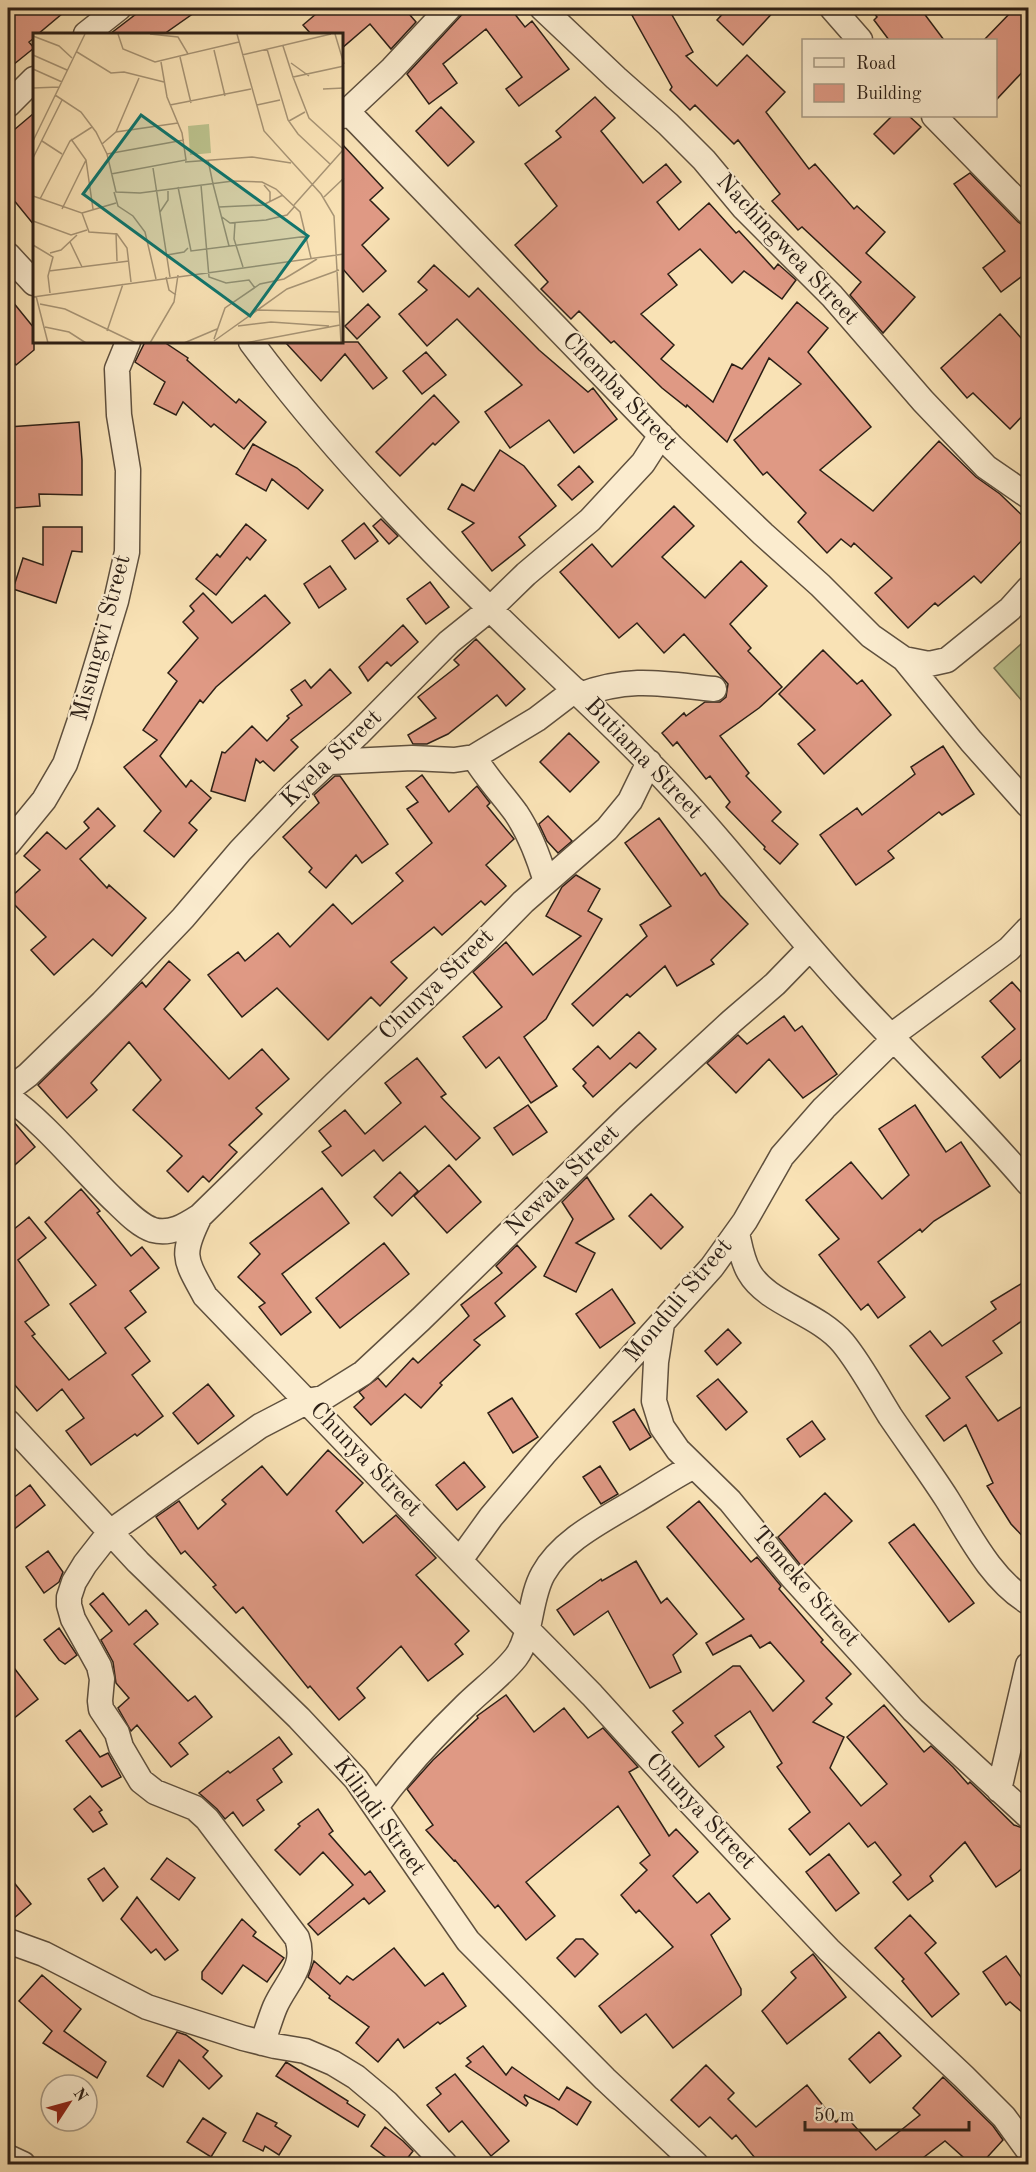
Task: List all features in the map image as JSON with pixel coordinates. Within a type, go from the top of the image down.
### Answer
[{"type":"street","points":[[87,33],[119,8]]},
{"type":"street","points":[[345,114],[392,69],[449,8]]},
{"type":"street","name":"Nachingwea Street","points":[[542,8],[704,160],[744,208],[832,296],[923,402],[986,466],[1029,496]]},
{"type":"street","points":[[832,8],[859,39]]},
{"type":"street","points":[[8,105],[33,80]]},
{"type":"street","name":"Chemba Street","points":[[345,114],[661,435],[872,636],[904,659],[971,741],[1029,805]]},
{"type":"street","points":[[935,117],[1029,212]]},
{"type":"street","points":[[8,255],[33,282]]},
{"type":"street","name":"Misungwi Street","points":[[8,844],[44,800],[65,764],[116,601],[127,552],[128,470],[119,415],[117,369],[127,344]]},
{"type":"street","name":"Butiama Street","points":[[252,344],[278,379],[359,475],[490,609],[649,762],[741,864],[810,948],[892,1038],[960,1106],[1029,1183]]},
{"type":"street","name":"Kyela Street","points":[[17,1083],[102,1003],[183,918],[240,851],[294,794],[330,762],[449,642],[490,609],[526,574],[590,520],[643,463],[661,435]]},
{"type":"street","name":"Chemba Street","points":[[904,659],[928,664],[947,660],[1010,609],[1029,589]]},
{"type":"street","points":[[330,762],[454,760],[474,757],[578,692],[611,686],[658,682],[714,689]]},
{"type":"street","points":[[474,757],[530,836],[546,882]]},
{"type":"street","name":"Chunya Street","points":[[649,762],[630,801],[607,829],[523,902],[200,1216],[188,1239],[187,1263],[205,1296],[564,1665],[821,1942],[963,2076],[1004,2117],[1029,2150]]},
{"type":"street","name":"Monduli Street","points":[[460,1560],[491,1517],[544,1454],[712,1267],[737,1233],[782,1156],[824,1107],[892,1038],[1009,949],[1029,929]]},
{"type":"street","name":"Newala Street","points":[[262,2043],[275,2007],[298,1966],[301,1951],[297,1938],[207,1819],[195,1808],[154,1792],[141,1780],[121,1747],[117,1733],[101,1709],[102,1679],[99,1666],[73,1619],[69,1597],[74,1582],[110,1532],[260,1426],[308,1401],[323,1398],[363,1373],[552,1193],[628,1117],[775,984],[810,948]]},
{"type":"street","points":[[17,1083],[34,1118]]},
{"type":"street","points":[[8,1096],[34,1118],[133,1218],[153,1230],[169,1231],[184,1227],[200,1216]]},
{"type":"street","points":[[737,1233],[749,1272],[757,1284],[774,1297],[826,1327],[843,1344],[986,1561],[1029,1602]]},
{"type":"street","name":"Temeke Street","points":[[662,1324],[656,1362],[654,1401],[662,1427],[678,1450],[737,1509],[799,1585],[913,1710],[1029,1816]]},
{"type":"street","name":"Kilindi Street","points":[[8,1422],[138,1562],[322,1741],[356,1779],[468,1941],[619,2093],[696,2164]]},
{"type":"street","points":[[376,1807],[408,1765],[443,1727],[505,1670],[523,1646],[542,1575],[553,1559],[580,1535],[659,1484],[694,1466]]},
{"type":"street","points":[[505,1670],[544,1664],[564,1665]]},
{"type":"street","points":[[999,1790],[1029,1665]]},
{"type":"street","points":[[8,1941],[44,1953],[147,2007],[262,2043],[305,2051],[333,2063],[356,2077],[387,2103],[445,2164]]},
{"type":"street","points":[[8,2157],[23,2164]]},
{"type":"green space","points":[[1028,638],[1028,708],[994,668]]},
{"type":"building","points":[[8,8],[69,8],[39,33],[33,33],[33,39],[29,42],[33,49],[8,69]]},
{"type":"building","points":[[144,8],[201,8],[165,33],[111,33]]},
{"type":"building","points":[[323,8],[404,8],[416,22],[391,49],[370,24],[344,46],[344,33],[310,33],[303,25]]},
{"type":"building","points":[[468,8],[510,8],[525,27],[532,21],[569,69],[519,106],[506,89],[522,77],[486,29],[443,64],[457,83],[429,104],[407,74]]},
{"type":"building","points":[[628,8],[668,8],[693,52],[686,56],[717,86],[747,55],[785,92],[766,112],[809,169],[815,164],[854,209],[857,206],[885,232],[866,253],[915,297],[883,333],[850,295],[861,282],[802,227],[798,230],[772,201],[780,194],[738,140],[734,144],[695,105],[690,110],[670,90],[672,87]]},
{"type":"building","points":[[728,8],[777,8],[743,45],[717,20]]},
{"type":"building","points":[[870,8],[920,8],[943,39],[888,39],[874,20],[877,17]]},
{"type":"building","points":[[1015,8],[1029,8],[1029,65],[997,99],[997,39],[985,39]]},
{"type":"building","points":[[595,97],[615,118],[601,131],[643,183],[666,164],[681,182],[657,202],[679,230],[709,203],[736,233],[739,231],[774,269],[778,264],[796,280],[782,299],[744,271],[732,283],[700,249],[668,274],[677,285],[641,314],[674,345],[661,359],[713,402],[732,364],[742,369],[797,302],[828,328],[808,352],[871,427],[820,470],[873,511],[939,441],[976,477],[1000,494],[1029,522],[1029,533],[981,583],[974,576],[938,606],[935,603],[908,628],[875,593],[892,578],[854,543],[851,547],[841,539],[827,553],[798,522],[806,513],[767,472],[763,475],[734,440],[801,384],[769,358],[727,442],[687,405],[686,407],[662,388],[614,341],[611,343],[579,311],[571,319],[541,289],[548,282],[515,245],[557,206],[525,164],[561,137],[556,131]]},
{"type":"building","points":[[441,107],[474,142],[448,166],[416,131]]},
{"type":"building","points":[[33,114],[33,224],[8,193],[8,135]]},
{"type":"building","points":[[891,117],[910,117],[921,127],[894,154],[874,134]]},
{"type":"building","points":[[344,146],[383,188],[370,200],[389,219],[362,245],[386,271],[363,292],[344,270]]},
{"type":"building","points":[[970,173],[1018,222],[1029,229],[1029,271],[1001,292],[983,268],[1005,251],[954,184]]},
{"type":"building","points":[[434,265],[469,297],[478,288],[539,350],[588,392],[593,388],[617,419],[574,453],[549,420],[510,448],[485,412],[522,385],[457,319],[427,346],[399,314],[427,290],[418,282]]},
{"type":"building","points":[[8,296],[33,327],[34,350],[16,365],[8,355]]},
{"type":"building","points":[[368,304],[380,317],[357,339],[345,326]]},
{"type":"building","points":[[1000,314],[1029,347],[1029,409],[1010,429],[973,393],[967,398],[941,368]]},
{"type":"building","points":[[358,342],[387,378],[373,389],[345,354],[321,381],[287,344]]},
{"type":"building","points":[[144,344],[167,344],[188,358],[187,360],[236,403],[239,399],[266,422],[244,449],[214,424],[211,427],[183,402],[176,415],[154,404],[165,382],[135,362]]},
{"type":"building","points":[[426,352],[446,375],[422,394],[403,371]]},
{"type":"building","points":[[434,395],[459,422],[435,445],[433,443],[400,476],[376,452]]},
{"type":"building","points":[[79,422],[82,495],[39,494],[40,506],[13,508],[10,477],[8,477],[8,427]]},
{"type":"building","points":[[253,444],[297,468],[323,490],[308,509],[272,479],[266,491],[236,474]]},
{"type":"building","points":[[500,450],[524,466],[556,506],[519,537],[525,545],[492,571],[462,532],[474,523],[448,509],[462,484],[474,491]]},
{"type":"building","points":[[579,466],[593,482],[572,500],[558,485]]},
{"type":"building","points":[[674,506],[694,526],[662,557],[705,598],[741,561],[767,586],[730,624],[751,648],[748,651],[782,687],[759,708],[720,736],[749,773],[746,776],[781,812],[772,821],[798,844],[780,864],[726,807],[730,802],[710,776],[706,779],[677,742],[673,746],[662,733],[684,713],[686,716],[705,702],[720,702],[726,697],[728,684],[684,634],[664,653],[637,623],[619,638],[560,572],[592,544],[612,567]]},
{"type":"building","points":[[381,519],[398,536],[389,544],[373,526]]},
{"type":"building","points":[[364,523],[378,541],[355,559],[342,541]]},
{"type":"building","points":[[246,524],[266,540],[250,560],[247,557],[216,595],[196,579],[217,554],[220,557]]},
{"type":"building","points":[[43,527],[82,527],[82,552],[72,551],[56,603],[13,589],[23,558],[43,565]]},
{"type":"building","points":[[330,566],[346,589],[319,608],[304,584]]},
{"type":"building","points":[[430,582],[449,607],[426,624],[407,599]]},
{"type":"building","points":[[203,593],[232,623],[265,595],[290,623],[216,687],[203,703],[200,700],[160,756],[186,787],[191,780],[211,798],[189,823],[197,830],[174,857],[144,831],[161,811],[124,767],[157,740],[143,730],[177,681],[168,673],[198,638],[183,622],[194,611],[190,606]]},
{"type":"building","points":[[403,625],[418,642],[391,666],[387,662],[368,681],[359,667]]},
{"type":"building","points":[[476,639],[525,689],[506,706],[497,695],[448,734],[427,744],[413,744],[408,735],[436,718],[418,697],[459,665],[454,660]]},
{"type":"building","points":[[823,650],[857,684],[862,680],[891,715],[824,774],[798,744],[815,730],[779,694]]},
{"type":"building","points":[[330,669],[351,693],[291,740],[298,747],[274,771],[263,761],[260,763],[256,759],[245,801],[211,791],[222,752],[225,753],[252,726],[267,741],[289,718],[287,716],[302,705],[291,690],[305,680],[311,688]]},
{"type":"building","points":[[569,733],[599,762],[570,792],[540,762]]},
{"type":"building","points":[[943,746],[974,794],[942,815],[939,812],[888,851],[894,858],[856,885],[820,835],[857,808],[862,815],[915,774],[911,767]]},
{"type":"building","points":[[422,775],[449,812],[477,786],[490,803],[487,806],[514,839],[486,865],[506,886],[485,905],[481,901],[442,935],[434,927],[391,962],[407,978],[380,1006],[371,997],[328,1040],[277,988],[242,1017],[208,975],[238,952],[245,961],[278,933],[290,947],[333,904],[352,924],[403,881],[396,873],[432,843],[407,809],[418,802],[406,787]]},
{"type":"building","points":[[335,776],[340,776],[388,844],[362,863],[356,855],[326,888],[309,872],[312,868],[283,837],[319,803],[314,795]]},
{"type":"building","points":[[98,808],[115,826],[80,859],[107,888],[109,885],[146,918],[112,956],[93,939],[54,975],[31,950],[46,937],[9,899],[40,870],[24,856],[47,832],[66,849],[89,828],[84,822]]},
{"type":"building","points":[[548,816],[572,841],[558,853],[547,841],[539,824]]},
{"type":"building","points":[[659,818],[701,876],[705,873],[720,895],[748,924],[711,960],[714,964],[677,986],[665,966],[630,997],[627,994],[593,1026],[572,1004],[647,936],[640,925],[671,906],[625,843]]},
{"type":"building","points":[[576,875],[600,889],[588,911],[602,919],[546,1019],[524,1037],[557,1086],[531,1103],[499,1057],[486,1068],[463,1037],[502,1007],[473,972],[506,942],[533,975],[581,936],[546,916],[562,887]]},
{"type":"building","points":[[169,961],[190,980],[164,1009],[229,1079],[262,1049],[289,1079],[256,1108],[262,1114],[229,1145],[237,1152],[209,1182],[203,1176],[188,1192],[167,1171],[182,1156],[133,1110],[161,1080],[129,1042],[91,1083],[97,1090],[67,1118],[38,1085],[142,982],[146,987]]},
{"type":"building","points":[[1012,982],[1029,1001],[1029,1053],[1000,1078],[982,1057],[1015,1029],[990,1001]]},
{"type":"building","points":[[784,1016],[795,1031],[802,1026],[837,1074],[803,1098],[769,1059],[736,1093],[707,1063],[738,1035],[747,1044]]},
{"type":"building","points":[[639,1032],[656,1049],[636,1068],[630,1063],[593,1097],[583,1086],[586,1083],[573,1069],[598,1046],[610,1059]]},
{"type":"building","points":[[417,1058],[446,1094],[441,1097],[480,1138],[456,1160],[425,1126],[383,1161],[374,1150],[342,1176],[322,1152],[331,1146],[319,1131],[345,1110],[365,1134],[401,1103],[385,1083]]},
{"type":"building","points":[[528,1105],[547,1132],[513,1155],[494,1128]]},
{"type":"building","points":[[915,1105],[946,1152],[961,1142],[990,1186],[934,1221],[922,1232],[920,1229],[878,1262],[905,1297],[878,1318],[868,1304],[861,1310],[819,1255],[839,1239],[806,1200],[851,1162],[882,1199],[909,1175],[879,1129]]},
{"type":"building","points":[[8,1115],[35,1147],[8,1171]]},
{"type":"building","points":[[449,1165],[481,1202],[447,1233],[414,1196]]},
{"type":"building","points":[[400,1172],[418,1191],[392,1216],[374,1197]]},
{"type":"building","points":[[587,1177],[614,1219],[576,1243],[595,1253],[576,1292],[544,1276],[573,1219],[562,1202]]},
{"type":"building","points":[[322,1188],[349,1223],[282,1274],[311,1312],[281,1335],[259,1307],[265,1303],[238,1277],[260,1254],[250,1243]]},
{"type":"building","points":[[81,1189],[100,1211],[97,1213],[131,1256],[142,1247],[159,1268],[130,1291],[146,1312],[125,1328],[150,1361],[132,1375],[163,1416],[137,1436],[135,1434],[91,1465],[66,1431],[84,1418],[62,1389],[37,1411],[8,1377],[8,1234],[29,1217],[46,1238],[18,1260],[49,1305],[25,1322],[35,1334],[32,1336],[69,1380],[106,1353],[70,1304],[96,1285],[45,1222]]},
{"type":"building","points":[[651,1194],[683,1227],[661,1249],[629,1216]]},
{"type":"building","points":[[384,1243],[409,1274],[340,1328],[316,1298]]},
{"type":"building","points":[[517,1245],[536,1267],[495,1303],[505,1316],[474,1340],[480,1345],[440,1383],[442,1385],[421,1408],[405,1394],[371,1425],[354,1407],[364,1398],[359,1392],[378,1378],[386,1387],[413,1358],[418,1363],[469,1316],[461,1305],[502,1273],[496,1266]]},
{"type":"building","points":[[1029,1279],[1029,1316],[993,1341],[1002,1353],[966,1377],[998,1421],[1029,1402],[1029,1543],[1011,1524],[987,1486],[993,1483],[966,1425],[944,1441],[926,1416],[950,1398],[910,1346],[930,1331],[942,1346],[996,1309],[991,1302]]},
{"type":"building","points":[[612,1289],[635,1323],[600,1348],[576,1314]]},
{"type":"building","points":[[728,1329],[741,1343],[717,1365],[705,1351]]},
{"type":"building","points":[[718,1379],[747,1412],[726,1430],[697,1396]]},
{"type":"building","points":[[208,1384],[234,1416],[198,1444],[173,1413]]},
{"type":"building","points":[[512,1398],[538,1437],[513,1453],[488,1413]]},
{"type":"building","points":[[634,1409],[651,1437],[630,1450],[613,1422]]},
{"type":"building","points":[[812,1421],[825,1439],[800,1457],[787,1439]]},
{"type":"building","points":[[328,1450],[363,1483],[336,1511],[363,1543],[396,1515],[436,1558],[416,1575],[469,1631],[455,1644],[463,1654],[428,1681],[401,1646],[357,1688],[365,1698],[339,1720],[310,1686],[308,1688],[243,1607],[236,1613],[213,1587],[216,1585],[185,1551],[181,1554],[156,1517],[179,1501],[198,1529],[226,1504],[222,1500],[262,1466],[287,1495]]},
{"type":"building","points":[[464,1462],[485,1487],[457,1510],[436,1485]]},
{"type":"building","points":[[600,1466],[618,1494],[601,1504],[583,1477]]},
{"type":"building","points":[[30,1485],[45,1505],[8,1534],[8,1502]]},
{"type":"building","points":[[825,1493],[852,1521],[802,1567],[778,1537]]},
{"type":"building","points":[[699,1501],[751,1562],[757,1557],[781,1586],[779,1589],[823,1640],[821,1642],[851,1674],[826,1698],[832,1704],[813,1722],[844,1737],[830,1768],[861,1806],[887,1784],[847,1737],[884,1705],[924,1752],[931,1746],[968,1784],[970,1782],[1014,1825],[1029,1830],[1029,1862],[1018,1872],[996,1887],[965,1842],[930,1876],[933,1881],[908,1900],[893,1882],[901,1875],[875,1842],[868,1847],[849,1823],[810,1855],[789,1829],[810,1812],[777,1767],[782,1763],[750,1711],[715,1736],[724,1747],[699,1767],[672,1732],[683,1723],[673,1711],[733,1666],[740,1666],[773,1711],[804,1681],[770,1642],[760,1648],[751,1635],[713,1655],[706,1643],[744,1619],[667,1527]]},
{"type":"building","points":[[914,1524],[974,1603],[949,1622],[889,1543]]},
{"type":"building","points":[[48,1551],[63,1572],[59,1582],[44,1593],[26,1567]]},
{"type":"building","points":[[636,1561],[661,1603],[667,1598],[697,1634],[673,1655],[681,1672],[650,1688],[608,1611],[574,1635],[557,1610],[601,1579],[602,1581]]},
{"type":"building","points":[[103,1593],[129,1625],[146,1610],[158,1624],[134,1644],[188,1701],[195,1696],[212,1717],[179,1743],[188,1754],[171,1767],[137,1725],[131,1731],[118,1708],[129,1698],[116,1683],[113,1662],[101,1640],[112,1631],[90,1604]]},
{"type":"building","points":[[59,1628],[77,1655],[65,1664],[59,1660],[44,1640]]},
{"type":"building","points":[[8,1660],[38,1699],[8,1723]]},
{"type":"building","points":[[506,1695],[534,1732],[564,1708],[588,1738],[603,1728],[638,1767],[629,1772],[669,1836],[676,1829],[698,1852],[673,1876],[697,1903],[709,1893],[730,1919],[711,1935],[741,1989],[741,1995],[673,2048],[646,2014],[621,2033],[599,2006],[673,1947],[639,1910],[636,1913],[621,1895],[647,1870],[640,1863],[650,1855],[618,1806],[526,1882],[555,1916],[526,1940],[498,1905],[495,1908],[455,1860],[426,1830],[433,1825],[407,1789],[433,1760],[478,1718],[477,1716]]},
{"type":"building","points":[[80,1730],[100,1757],[108,1753],[121,1777],[102,1787],[66,1741]]},
{"type":"building","points":[[279,1737],[292,1754],[273,1769],[282,1782],[257,1800],[264,1810],[243,1826],[233,1812],[225,1819],[199,1793]]},
{"type":"building","points":[[90,1796],[102,1810],[99,1812],[107,1824],[93,1832],[74,1809]]},
{"type":"building","points":[[318,1809],[333,1831],[329,1834],[365,1875],[370,1871],[385,1891],[369,1904],[364,1898],[318,1935],[308,1924],[353,1885],[323,1852],[300,1875],[275,1850],[300,1826],[298,1824]]},
{"type":"building","points":[[829,1854],[859,1893],[836,1911],[806,1872]]},
{"type":"building","points":[[167,1858],[195,1878],[179,1900],[151,1879]]},
{"type":"building","points":[[104,1868],[118,1887],[103,1901],[88,1879]]},
{"type":"building","points":[[8,1875],[31,1904],[8,1923]]},
{"type":"building","points":[[137,1897],[178,1950],[165,1960],[156,1949],[151,1953],[121,1919]]},
{"type":"building","points":[[910,1915],[936,1943],[925,1953],[959,1994],[932,2017],[902,1981],[904,1979],[875,1948]]},
{"type":"building","points":[[242,1919],[256,1932],[253,1936],[284,1958],[267,1982],[243,1965],[222,1994],[202,1979],[202,1972]]},
{"type":"building","points":[[576,1939],[583,1939],[598,1954],[575,1977],[557,1958]]},
{"type":"building","points":[[394,1948],[425,1986],[443,1973],[466,2006],[440,2024],[438,2022],[404,2048],[398,2039],[378,2062],[356,2043],[369,2027],[329,1998],[330,1996],[308,1977],[314,1961],[340,1984],[347,1976],[353,1980]]},
{"type":"building","points":[[813,1954],[846,1997],[787,2044],[762,2011],[796,1978],[791,1972]]},
{"type":"building","points":[[1006,1956],[1029,1988],[1029,2018],[1010,2002],[1006,2005],[983,1972]]},
{"type":"building","points":[[42,1975],[81,2009],[64,2031],[106,2062],[99,2074],[89,2073],[43,2043],[52,2031],[19,2001]]},
{"type":"building","points":[[177,2032],[186,2035],[208,2051],[203,2057],[222,2076],[209,2089],[179,2060],[163,2087],[147,2076]]},
{"type":"building","points":[[879,2032],[901,2056],[870,2083],[849,2059]]},
{"type":"building","points":[[483,2046],[506,2075],[512,2067],[559,2100],[567,2087],[591,2102],[577,2125],[554,2109],[525,2095],[528,2103],[526,2106],[466,2066],[471,2062],[467,2058]]},
{"type":"building","points":[[286,2062],[348,2101],[347,2103],[365,2115],[358,2127],[276,2076]]},
{"type":"building","points":[[706,2065],[734,2093],[728,2099],[756,2127],[807,2085],[836,2122],[844,2114],[876,2150],[920,2115],[913,2108],[943,2077],[993,2126],[1003,2140],[981,2164],[971,2164],[945,2141],[915,2164],[760,2164],[736,2135],[732,2139],[710,2117],[699,2127],[671,2100]]},
{"type":"building","points":[[455,2074],[509,2141],[491,2156],[462,2121],[449,2132],[427,2105],[441,2094],[436,2088]]},
{"type":"building","points":[[257,2113],[277,2123],[275,2126],[291,2136],[279,2155],[265,2146],[263,2151],[243,2141]]},
{"type":"building","points":[[203,2118],[226,2133],[211,2157],[187,2142]]},
{"type":"building","points":[[385,2127],[413,2151],[403,2164],[395,2164],[371,2146]]}]
